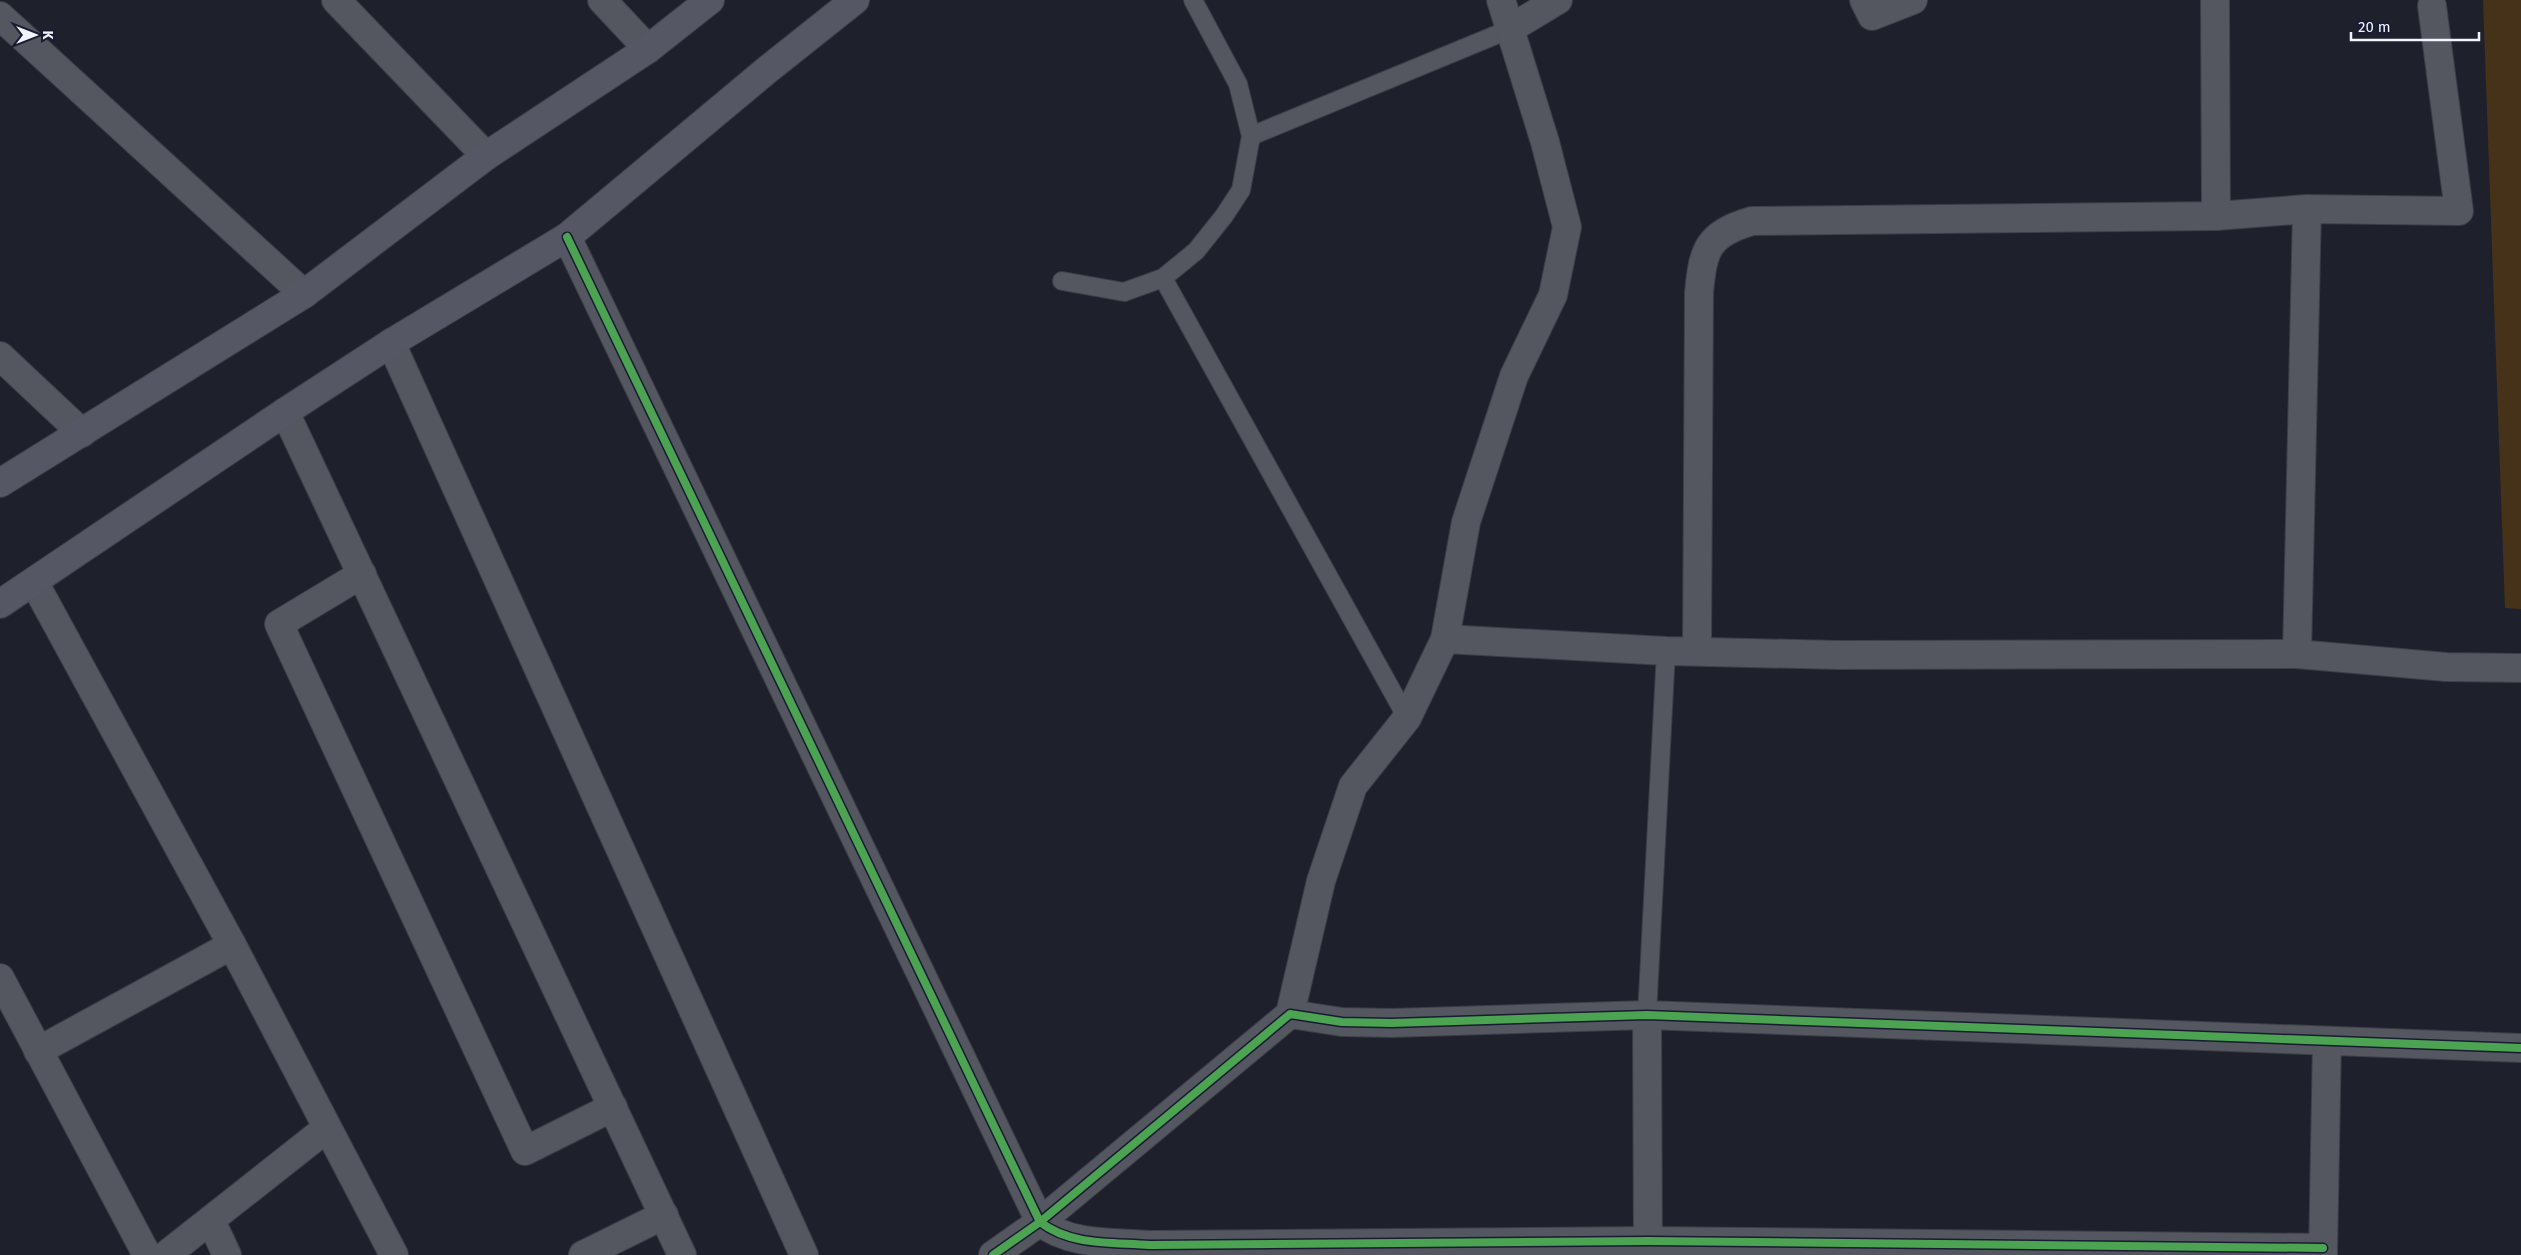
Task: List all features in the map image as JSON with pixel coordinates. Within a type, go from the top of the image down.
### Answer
[{"type":"main road","points":[[0,484],[304,294],[486,156],[648,49],[710,0]]},
{"type":"main road","points":[[0,604],[391,343],[567,237],[767,70],[855,0]]},
{"type":"street","points":[[336,0],[486,156]]},
{"type":"street","points":[[602,0],[648,49]]},
{"type":"street","points":[[993,1255],[1040,1222],[1290,1014],[1321,881],[1353,786],[1407,718],[1445,639],[1466,522],[1514,376],[1553,295],[1568,227],[1545,142],[1508,30],[1501,0]]},
{"type":"street","points":[[1508,30],[1558,0]]},
{"type":"street","points":[[1864,0],[1872,16],[1913,0]]},
{"type":"street","points":[[2215,0],[2216,216]]},
{"type":"street","points":[[1697,651],[1699,293],[1702,260],[1713,241],[1732,227],[1752,221],[2216,216],[2307,209],[2459,211],[2432,6]]},
{"type":"street","points":[[0,16],[304,294]]},
{"type":"street","points":[[2297,654],[2307,209]]},
{"type":"street","points":[[567,237],[1040,1222],[1054,1233],[1075,1239],[1150,1245],[2323,1251],[2327,1042]]},
{"type":"street","points":[[391,343],[804,1255]]},
{"type":"street","points":[[0,356],[82,433]]},
{"type":"street","points":[[285,412],[614,1107],[682,1255]]},
{"type":"street","points":[[362,574],[279,624],[525,1151],[614,1107]]},
{"type":"street","points":[[34,582],[232,945],[394,1255]]},
{"type":"street","points":[[1445,639],[1666,651],[2041,656],[2297,654],[2446,667],[2521,668]]},
{"type":"street","points":[[38,1051],[232,945]]},
{"type":"street","points":[[0,978],[147,1255]]},
{"type":"street","points":[[1290,1014],[1342,1022],[1392,1023],[1647,1015],[2521,1048]]},
{"type":"street","points":[[1647,1015],[1648,1248]]},
{"type":"street","points":[[166,1255],[327,1128]]},
{"type":"street","points":[[583,1255],[664,1215]]},
{"type":"street","points":[[211,1221],[227,1255]]},
{"type":"lane","points":[[1062,281],[1124,292],[1163,278],[1196,251],[1224,216],[1241,190],[1251,136],[1238,84],[1193,0]]},
{"type":"lane","points":[[1251,136],[1508,30]]},
{"type":"lane","points":[[1163,278],[1407,718]]},
{"type":"lane","points":[[1647,1015],[1666,651]]},
{"type":"shaded area","points":[[2483,0],[2521,0],[2521,609],[2505,608]]},
{"type":"cycle path","points":[[567,237],[1040,1222],[1052,1230],[1078,1239],[1107,1243],[1150,1245],[1648,1241],[2323,1248]]},
{"type":"cycle path","points":[[993,1255],[1040,1222],[1290,1014],[1342,1022],[1392,1023],[1647,1015],[2521,1048]]}]
